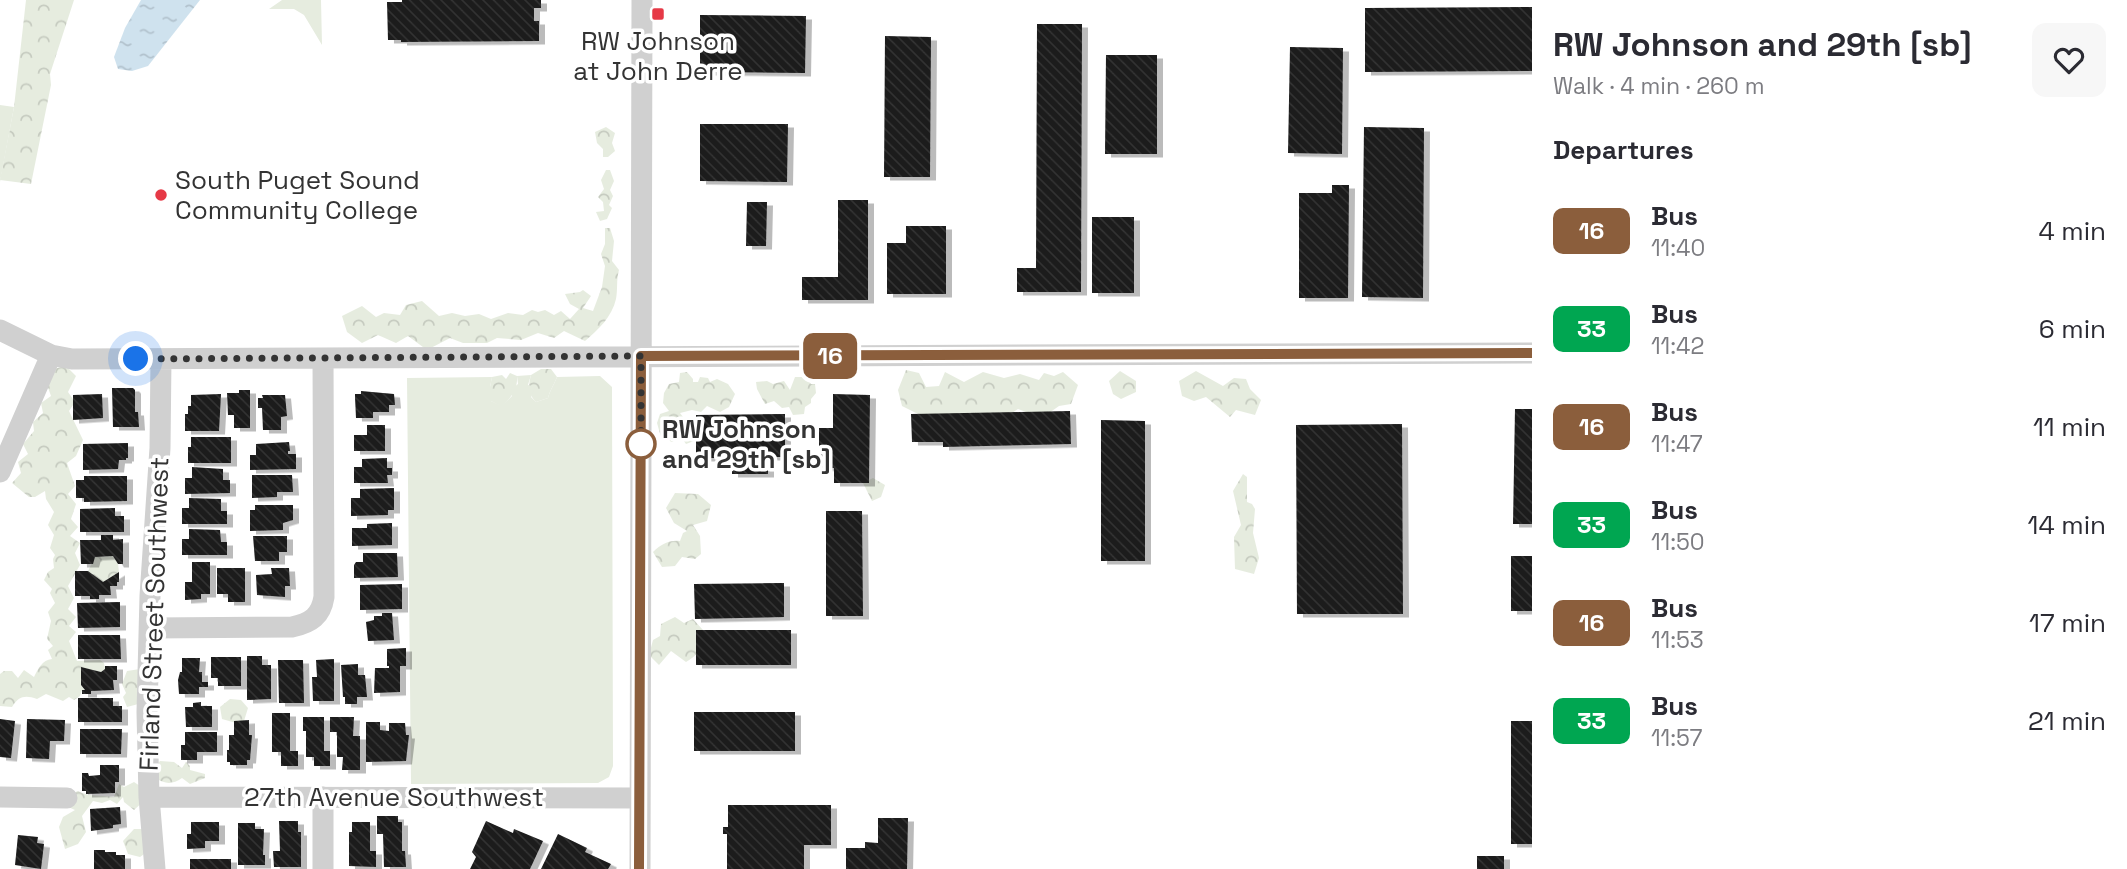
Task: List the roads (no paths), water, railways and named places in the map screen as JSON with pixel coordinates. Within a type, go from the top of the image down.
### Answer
[{"type":"street","points":[[639,869],[642,0]]},
{"type":"street","points":[[0,330],[62,357],[161,359],[1532,353]]},
{"type":"street","points":[[0,472],[62,357]]},
{"type":"street","name":"Firland Street Southwest","points":[[155,869],[149,797],[147,712],[150,596],[160,459],[161,359]]},
{"type":"street","points":[[150,628],[292,627],[309,622],[320,613],[324,597],[323,359]]},
{"type":"street","points":[[0,797],[67,799]]},
{"type":"street","name":"27th Avenue Southwest","points":[[149,797],[640,798]]},
{"type":"street","points":[[323,797],[323,869]]},
{"type":"water","points":[[141,0],[200,0],[148,66],[132,71],[118,69],[114,57],[125,28]]},
{"type":"place","name":"RW Johnson at John Derre","points":[[658,14]]},
{"type":"place","name":"South Puget Sound Community College","points":[[161,195]]},
{"type":"place","name":"RW Johnson and 29th [sb]","points":[[641,444]]}]
